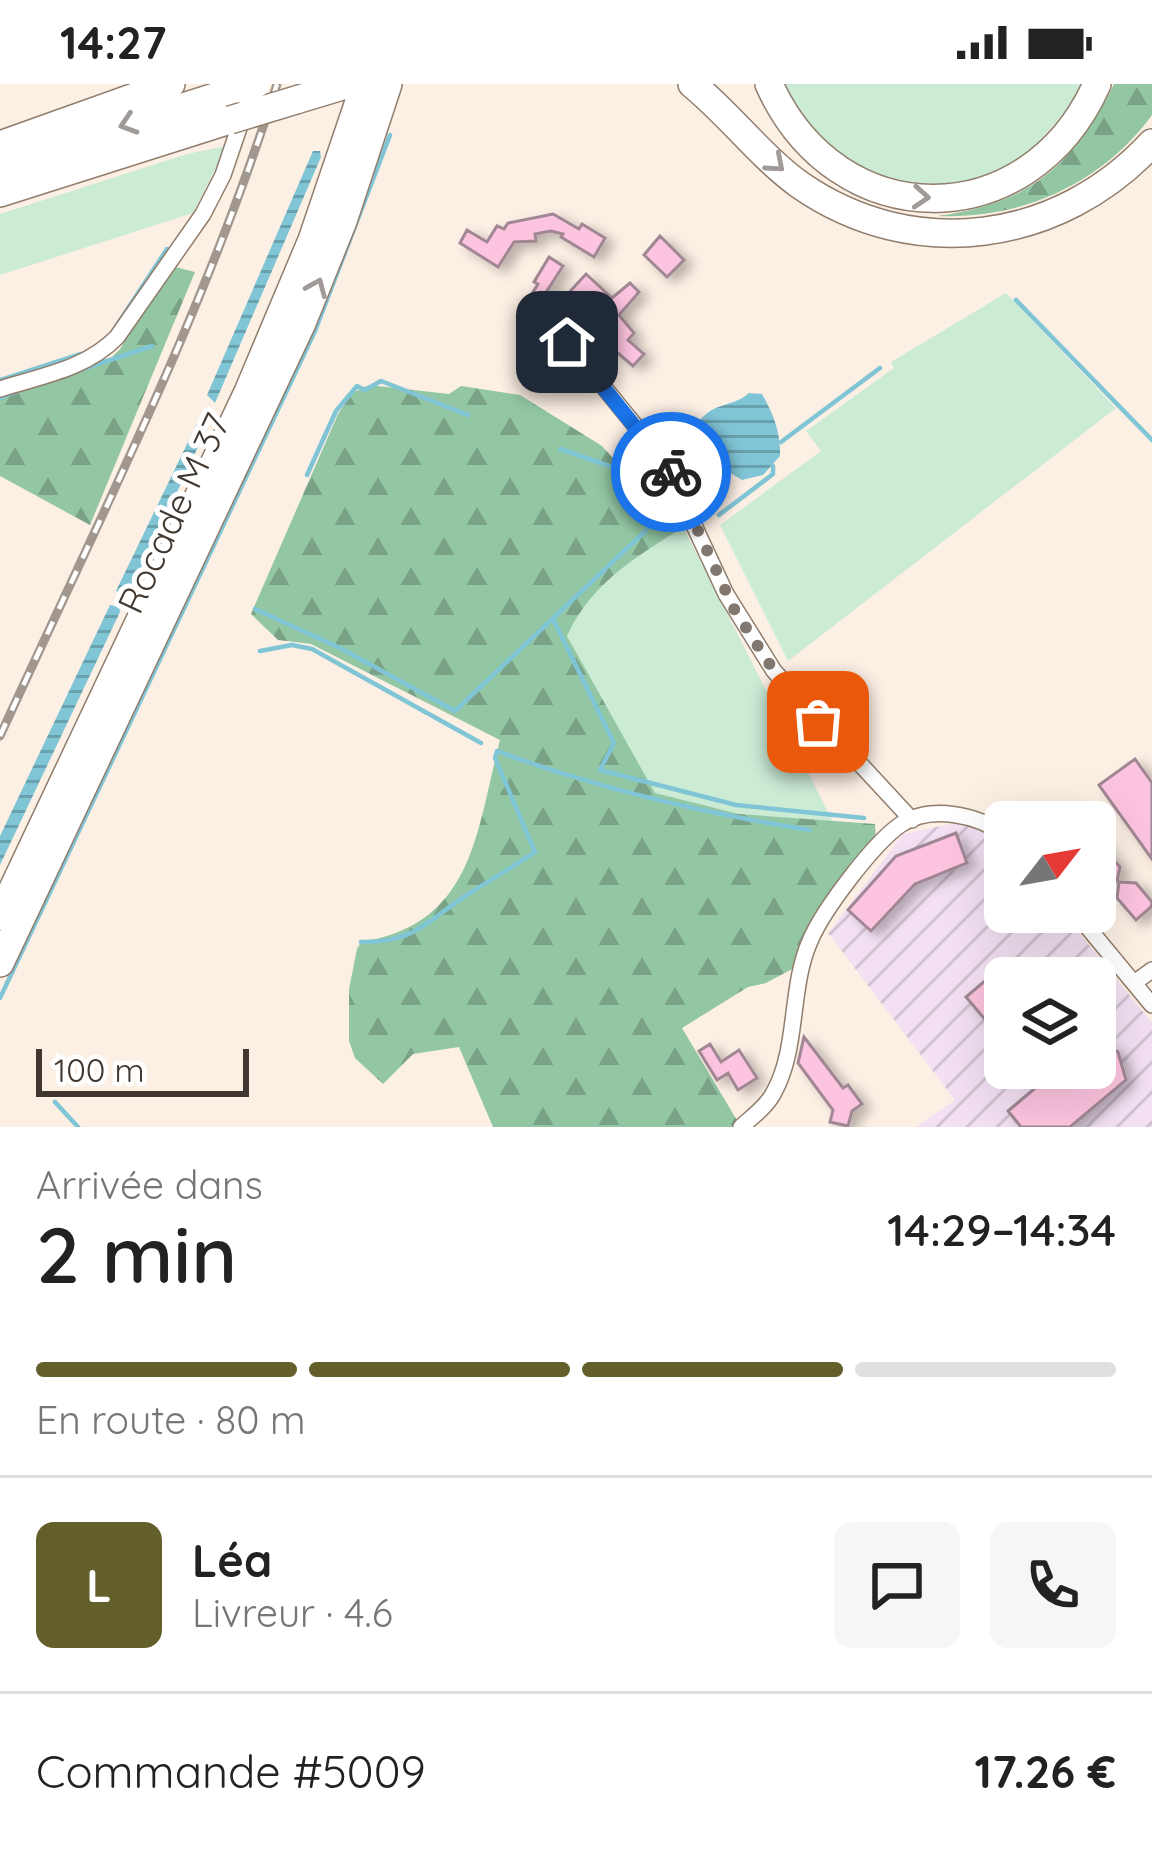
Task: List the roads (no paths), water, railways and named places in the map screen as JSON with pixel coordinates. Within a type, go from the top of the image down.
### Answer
[{"type":"highway","points":[[0,145],[171,84]]},
{"type":"highway","points":[[0,194],[348,84]]},
{"type":"highway","name":"Rocade M 37","points":[[0,916],[248,392],[317,227],[365,84]]},
{"type":"highway","name":"Rocade M 37","points":[[0,963],[302,323],[344,221],[388,84]]},
{"type":"highway","points":[[692,84],[801,185],[859,217],[914,232],[992,232],[1051,216],[1095,194],[1152,143]]},
{"type":"highway","points":[[769,84],[793,127],[827,164],[865,186],[918,199],[969,195],[1027,171],[1073,127],[1097,84]]},
{"type":"highway","points":[[0,165],[250,86]]},
{"type":"street","points":[[0,389],[75,366],[99,354],[117,337],[214,194],[250,86]]},
{"type":"street","points":[[567,342],[664,460],[726,594],[774,671],[912,820]]},
{"type":"street","points":[[741,1127],[775,1093],[808,945],[829,906],[900,825],[972,816],[984,821]]},
{"type":"street","points":[[1092,933],[1152,1005]]},
{"type":"street","points":[[1134,983],[1152,970]]},
{"type":"water","points":[[313,151],[320,151],[321,157],[215,403],[207,395]]},
{"type":"water","points":[[749,393],[762,394],[770,408],[780,456],[763,475],[742,480],[717,465],[696,426],[708,412]]},
{"type":"water","points":[[202,413],[212,417],[128,597],[116,591]]},
{"type":"water","points":[[110,605],[120,612],[0,865],[0,836]]},
{"type":"waterway","points":[[0,998],[315,331],[390,135]]},
{"type":"waterway","points":[[117,325],[167,249]]},
{"type":"waterway","points":[[1016,300],[1152,440]]},
{"type":"waterway","points":[[77,371],[152,346]]},
{"type":"waterway","points":[[0,380],[81,354]]},
{"type":"waterway","points":[[781,442],[880,368]]},
{"type":"waterway","points":[[307,475],[336,411],[357,386],[365,390],[381,381],[468,415]]},
{"type":"waterway","points":[[0,398],[21,390]]},
{"type":"waterway","points":[[560,449],[668,486]]},
{"type":"waterway","points":[[719,515],[773,474],[773,466]]},
{"type":"waterway","points":[[255,609],[340,648],[455,711],[676,502]]},
{"type":"waterway","points":[[553,619],[614,743],[600,770],[736,805],[864,818]]},
{"type":"waterway","points":[[260,651],[292,645],[312,649],[481,743]]},
{"type":"waterway","points":[[361,942],[396,938],[421,928],[535,852],[495,758],[497,751],[651,798],[810,830]]},
{"type":"waterway","points":[[55,1102],[78,1127]]},
{"type":"railway","points":[[0,736],[184,333],[277,84]]}]
